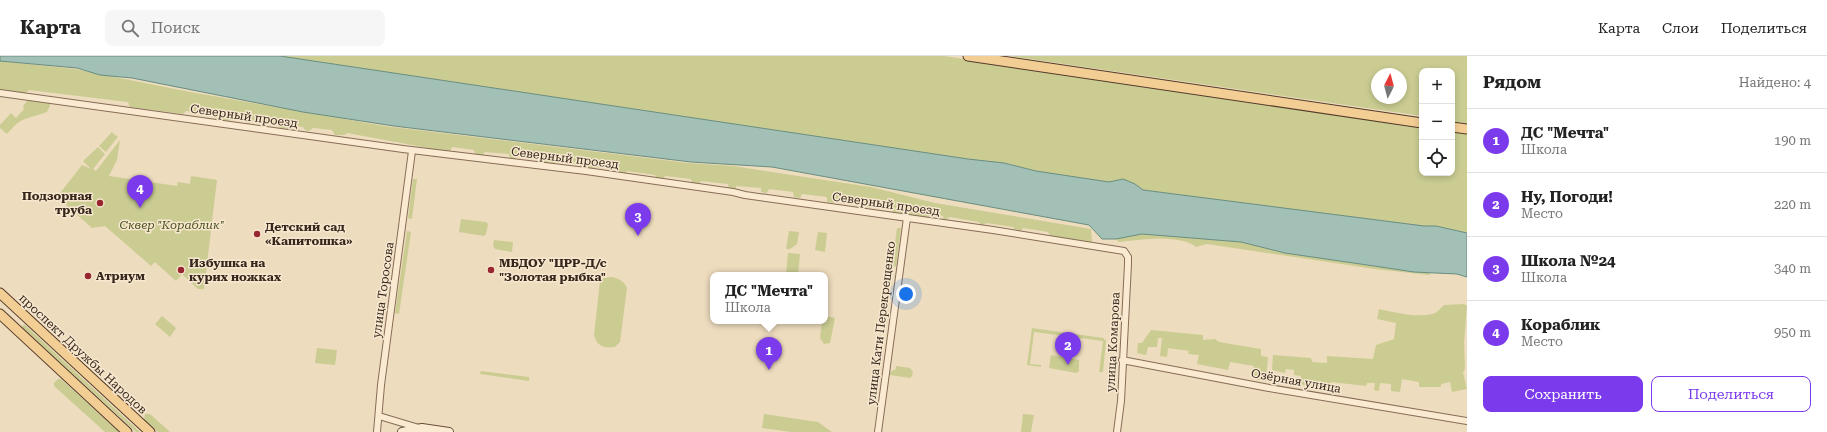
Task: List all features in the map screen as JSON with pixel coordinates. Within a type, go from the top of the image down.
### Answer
[{"type":"main road","points":[[968,56],[1419,123]]},
{"type":"main road","points":[[1455,127],[1467,129]]},
{"type":"main road","name":"проспект Дружбы Народов","points":[[0,293],[150,432]]},
{"type":"main road","points":[[0,314],[127,432]]},
{"type":"main road","points":[[12,325],[22,314]]},
{"type":"street","name":"Северный проезд","points":[[0,93],[412,151],[586,171],[993,230],[1126,253]]},
{"type":"street","name":"улица Торосова","points":[[377,432],[412,151]]},
{"type":"street","name":"улица Кати Перекрещенко","points":[[878,432],[906,218]]},
{"type":"street","name":"улица Комарова","points":[[1117,432],[1121,402],[1128,264],[1126,253]]},
{"type":"street","name":"Озёрная улица","points":[[1122,360],[1269,388],[1467,421]]},
{"type":"street","points":[[382,432],[379,416],[422,428],[449,432]]},
{"type":"street","points":[[402,432],[422,428]]},
{"type":"green space","points":[[280,56],[944,56],[1419,127],[1419,176],[1455,176],[1455,131],[1467,133],[1467,233],[1436,226],[1424,226],[1143,190],[1135,184],[1123,179],[1109,182],[1036,171],[1004,163],[968,159]]},
{"type":"green space","points":[[1009,56],[1467,56],[1467,124],[1455,122],[1455,68],[1419,68],[1419,116]]},
{"type":"green space","points":[[0,61],[75,69],[190,92],[384,126],[688,163],[733,166],[871,187],[935,203],[1091,229],[1092,242],[1051,237],[1048,232],[1023,228],[1020,232],[1016,231],[1013,227],[987,223],[981,226],[979,222],[950,217],[944,220],[943,216],[931,214],[928,218],[894,213],[889,207],[874,204],[871,208],[866,207],[864,203],[835,199],[833,203],[827,202],[827,197],[802,194],[800,198],[794,197],[793,192],[769,189],[767,193],[761,192],[761,188],[736,186],[735,190],[729,189],[728,184],[701,181],[699,184],[692,183],[691,179],[665,176],[662,180],[657,179],[655,175],[627,171],[625,175],[618,174],[616,169],[596,167],[594,170],[581,169],[580,165],[557,161],[554,165],[544,163],[543,159],[518,156],[515,159],[510,159],[509,154],[485,152],[482,156],[475,154],[474,150],[452,147],[450,152],[347,133],[345,135],[335,135],[332,130],[313,128],[309,131],[305,130],[303,127],[293,126],[289,129],[280,128],[276,123],[254,120],[249,124],[245,119],[233,118],[229,121],[216,119],[214,115],[186,111],[183,114],[130,107],[128,102],[29,90],[25,93],[0,89]]},
{"type":"green space","points":[[28,100],[51,103],[47,112],[21,121],[7,134],[0,128],[0,125],[11,113],[16,118],[24,109],[23,106]]},
{"type":"green space","points":[[112,132],[116,136],[118,135],[106,152],[99,146]]},
{"type":"green space","name":"Сквер \"Кораблик\"","points":[[120,140],[117,160],[109,176],[177,186],[178,182],[190,184],[191,176],[217,180],[204,289],[198,289],[182,274],[176,281],[155,262],[151,266],[105,226],[92,228],[57,197],[82,165],[91,169],[83,161],[98,147],[105,154],[93,169],[96,171]]},
{"type":"green space","points":[[413,179],[417,179],[412,219],[408,218]]},
{"type":"green space","points":[[461,219],[486,222],[488,224],[486,234],[484,236],[459,232]]},
{"type":"green space","points":[[897,228],[901,228],[896,266],[893,267],[892,265]]},
{"type":"green space","points":[[407,231],[411,232],[399,314],[395,313]]},
{"type":"green space","points":[[789,231],[799,232],[797,244],[790,249],[786,249]]},
{"type":"green space","points":[[818,232],[827,233],[825,252],[815,250]]},
{"type":"green space","points":[[1142,234],[1241,242],[1285,253],[1414,272],[1431,273],[1429,275],[1375,269],[1207,244],[1196,247],[1180,240],[1148,239],[1119,242],[1116,239]]},
{"type":"green space","points":[[494,240],[513,242],[512,252],[495,249],[493,246]]},
{"type":"green space","points":[[788,253],[800,254],[798,272],[786,272]]},
{"type":"green space","points":[[612,277],[621,281],[627,288],[620,342],[615,347],[608,347],[599,344],[594,335],[600,281],[604,278]]},
{"type":"green space","points":[[1464,304],[1467,306],[1464,343],[1465,368],[1463,373],[1467,389],[1452,392],[1450,382],[1441,384],[1441,387],[1419,387],[1419,382],[1402,379],[1400,392],[1391,391],[1391,384],[1380,383],[1379,391],[1374,390],[1375,383],[1367,383],[1366,386],[1331,382],[1330,392],[1320,390],[1321,382],[1309,381],[1308,386],[1300,384],[1301,376],[1294,375],[1294,370],[1286,369],[1285,373],[1272,370],[1273,355],[1311,358],[1312,362],[1327,363],[1327,356],[1373,359],[1376,345],[1394,339],[1396,323],[1377,319],[1379,309],[1415,315],[1429,315],[1437,312],[1444,305]]},
{"type":"green space","points":[[162,316],[176,328],[170,337],[155,324]]},
{"type":"green space","points":[[828,317],[835,318],[830,343],[824,344],[820,338],[822,324],[828,324]]},
{"type":"green space","points":[[24,324],[140,432],[136,432],[22,327]]},
{"type":"green space","points":[[1032,328],[1103,338],[1106,341],[1103,372],[1099,372],[1103,341],[1034,332],[1030,364],[1041,365],[1041,367],[1027,365]]},
{"type":"green space","points":[[1151,330],[1203,335],[1203,340],[1215,339],[1219,342],[1261,349],[1261,356],[1268,357],[1266,381],[1253,379],[1254,366],[1230,362],[1228,370],[1197,364],[1199,355],[1188,354],[1189,351],[1168,348],[1167,357],[1160,356],[1162,338],[1158,338],[1157,347],[1148,347],[1146,355],[1137,353],[1138,343],[1142,343]]},
{"type":"green space","points":[[317,348],[337,350],[335,365],[315,363]]},
{"type":"green space","points":[[1051,355],[1079,360],[1079,371],[1076,373],[1049,368]]},
{"type":"green space","points":[[896,366],[910,368],[913,372],[912,376],[910,378],[890,375],[888,373],[896,369]]},
{"type":"green space","points":[[481,371],[529,377],[529,381],[480,374]]},
{"type":"green space","points":[[58,379],[61,379],[119,432],[105,432],[54,386],[54,383]]},
{"type":"green space","points":[[145,414],[150,414],[170,432],[158,432],[144,420]]},
{"type":"green space","points":[[764,414],[818,422],[832,432],[791,432],[762,428]]},
{"type":"green space","points":[[1023,414],[1034,415],[1031,432],[1021,432]]},
{"type":"water","points":[[0,56],[280,56],[968,159],[1004,163],[1036,171],[1109,182],[1123,179],[1135,184],[1143,190],[1424,226],[1436,226],[1467,233],[1467,277],[1457,274],[1414,272],[1285,253],[1241,242],[1142,234],[1116,239],[1102,239],[1089,225],[772,167],[691,162],[394,126],[303,112],[132,78],[100,75],[77,68],[0,61]]},
{"type":"place","name":"Подзорная труба","points":[[100,203]]},
{"type":"place","name":"Кораблик","points":[[140,208]]},
{"type":"place","name":"Детский сад «Капитошка»","points":[[257,234]]},
{"type":"place","name":"Школа №24","points":[[638,236]]},
{"type":"place","name":"Избушка на курих ножках","points":[[181,270]]},
{"type":"place","name":"МБДОУ \"ЦРР-Д/с \"Золотая рыбка\"","points":[[491,270]]},
{"type":"place","name":"Атриум","points":[[88,276]]},
{"type":"place","name":"Ну, Погоди!","points":[[1068,365]]},
{"type":"place","name":"ДС \"Мечта\"","points":[[769,370]]}]
